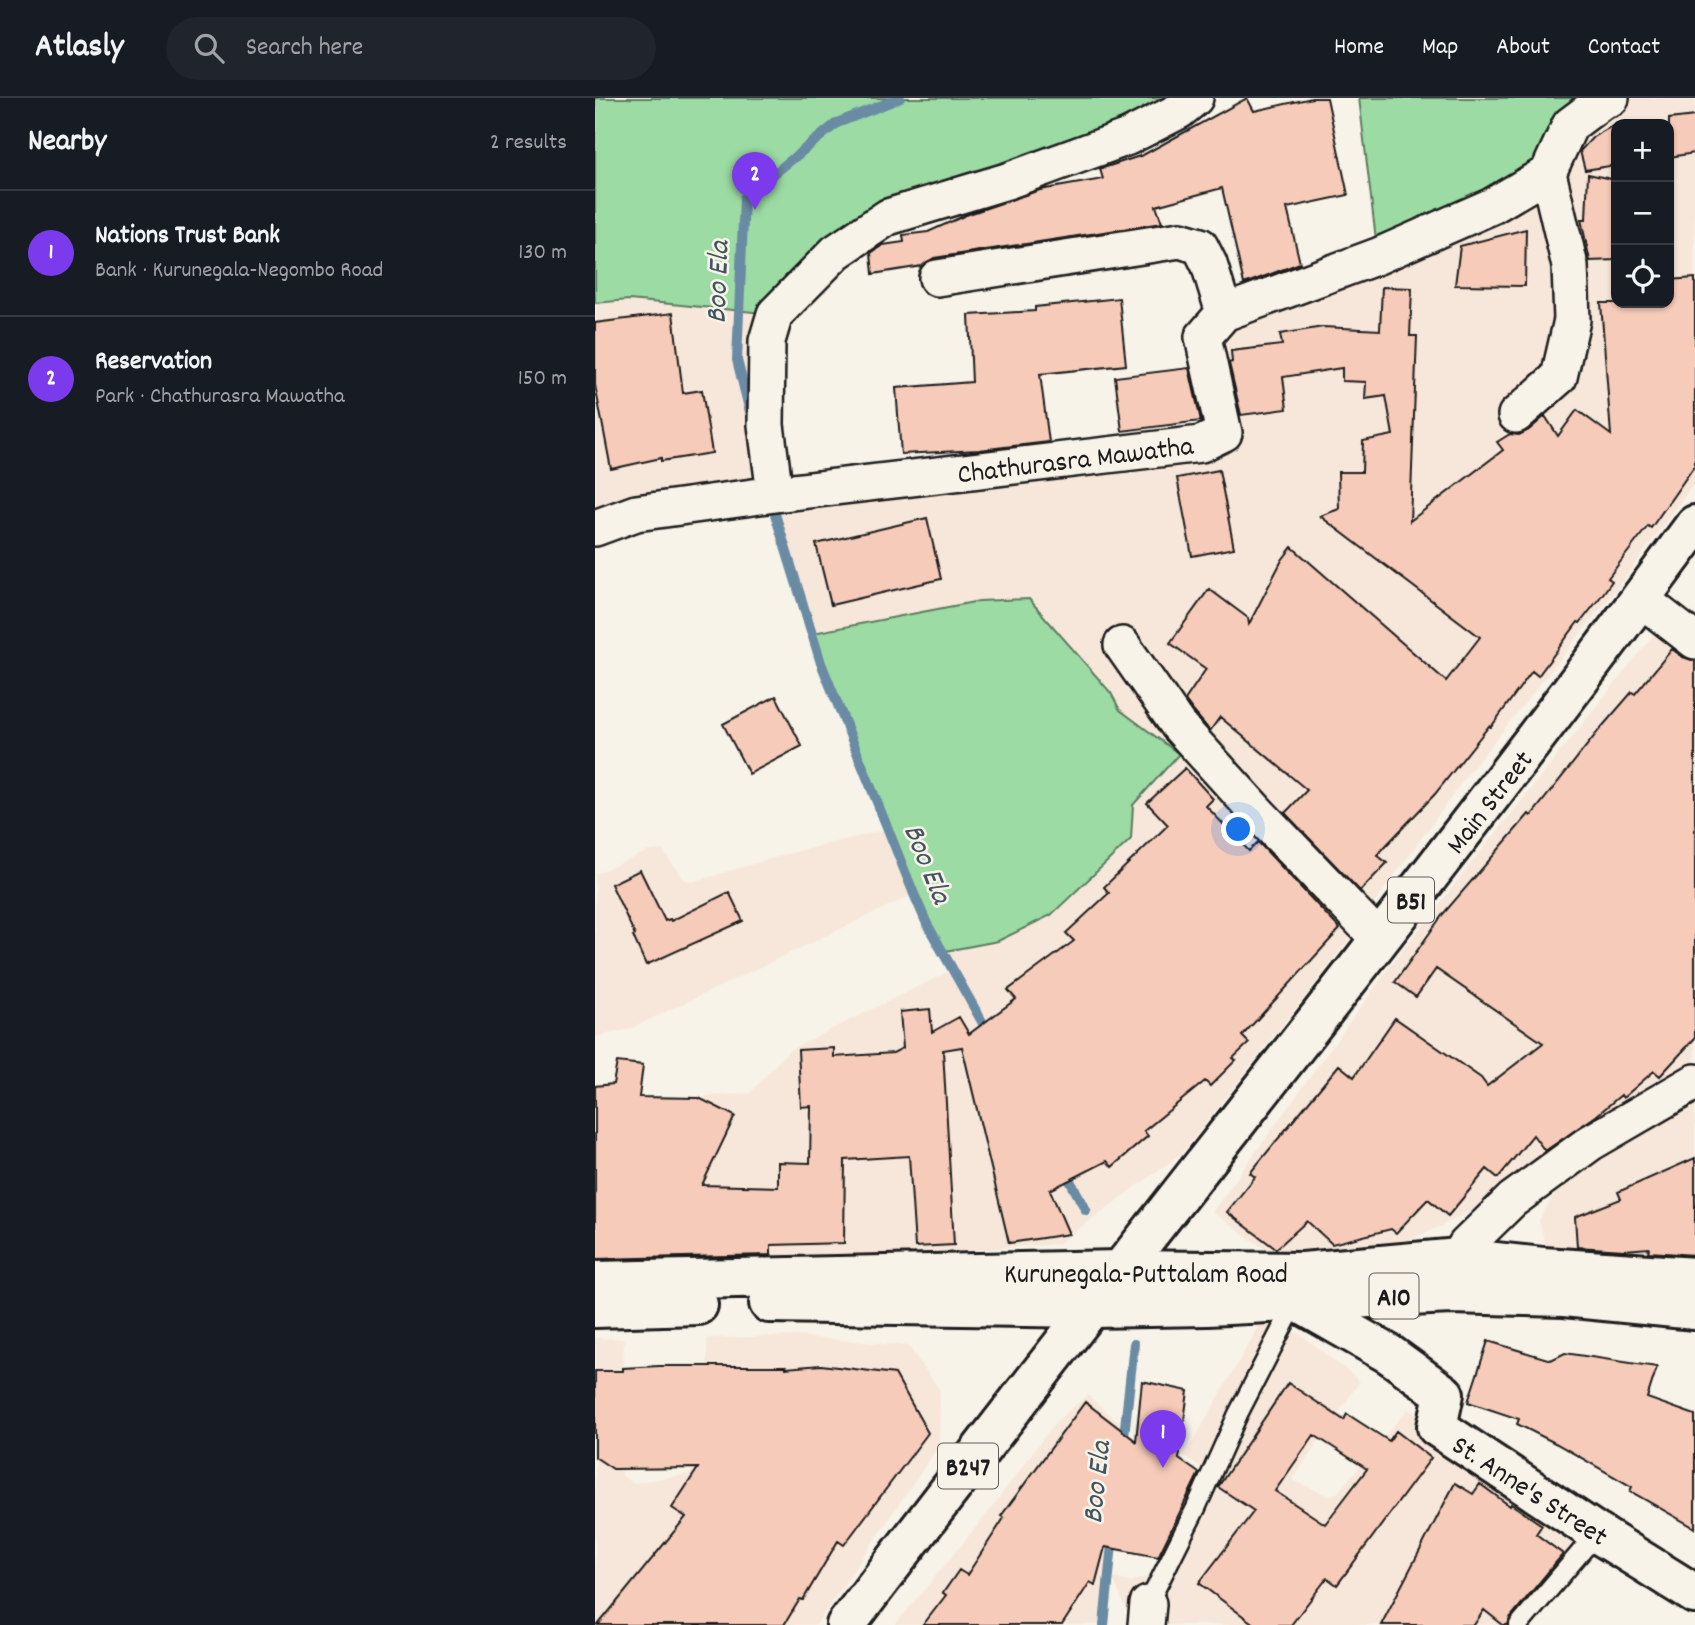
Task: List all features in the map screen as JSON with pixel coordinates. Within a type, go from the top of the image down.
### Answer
[{"type":"main road","name":"Main Street","points":[[1092,1308],[1495,793],[1695,525]]},
{"type":"main road","name":"Kurunegala-Puttalam Road","points":[[595,1281],[1120,1270],[1300,1286],[1455,1276],[1543,1267],[1695,1277]]},
{"type":"main road","name":"Kurunegala-Puttalam Road","points":[[1455,1276],[1563,1297],[1695,1310]]},
{"type":"main road","name":"Kurunegala-Puttalam Road","points":[[595,1308],[795,1303],[1092,1308],[1207,1307],[1300,1286]]},
{"type":"main road","name":"St. Anne's Street","points":[[1300,1286],[1444,1394],[1437,1427],[1695,1594]]},
{"type":"main road","name":"B247","points":[[846,1625],[1092,1308]]},
{"type":"street","points":[[775,494],[766,425],[767,341],[775,314],[836,253],[888,218],[1007,181],[1128,137],[1179,111],[1195,98]]},
{"type":"street","points":[[937,278],[1180,240],[1200,246],[1209,264],[1224,313],[1378,256],[1492,206],[1548,173],[1570,125],[1602,101],[1611,98]]},
{"type":"street","points":[[1516,415],[1559,377],[1572,320],[1570,266],[1548,173]]},
{"type":"street","name":"Chathurasra Mawatha","points":[[595,528],[636,513],[1201,444],[1224,433],[1203,337],[1224,313]]},
{"type":"street","points":[[1641,599],[1695,641]]},
{"type":"street","points":[[1122,645],[1178,725],[1380,940]]},
{"type":"street","points":[[1455,1276],[1466,1245],[1512,1200],[1590,1143],[1695,1082]]},
{"type":"lane","points":[[1147,1615],[1238,1414],[1300,1286]]},
{"type":"lane","points":[[1519,1625],[1597,1533]]},
{"type":"shaded area","points":[[1611,98],[1695,98],[1695,482],[1622,582],[1468,774],[1335,958],[1182,1153],[1058,1244],[595,1277],[595,1123],[688,1119],[707,1096],[750,1093],[789,1050],[948,972],[940,952],[998,941],[1131,839],[1132,805],[1179,754],[1120,710],[1111,693],[1029,599],[979,601],[813,633],[775,514],[774,494],[595,528],[595,303],[629,300],[775,314],[775,494],[1224,432],[1203,337],[1378,256]]},
{"type":"shaded area","points":[[1660,627],[1695,656],[1695,1066],[1535,1166],[1483,1204],[1442,1226],[1396,1245],[1283,1262],[1212,1212],[1396,958]]},
{"type":"shaded area","points":[[888,829],[914,894],[630,1029],[595,1037],[595,874],[649,851],[662,850],[684,879],[692,882],[783,855]]},
{"type":"shaded area","points":[[1695,1104],[1695,1269],[1548,1256],[1539,1220],[1560,1185]]},
{"type":"shaded area","points":[[1260,1324],[1299,1333],[1360,1381],[1292,1480],[1329,1496],[1337,1493],[1408,1409],[1597,1533],[1530,1625],[1133,1625],[1113,1579],[1098,1625],[895,1625],[986,1515],[1056,1421],[1088,1395],[1123,1426],[1113,1578],[1130,1582],[1154,1575],[1211,1475],[1185,1456]]},
{"type":"shaded area","points":[[795,1336],[908,1346],[940,1390],[939,1446],[816,1625],[595,1625],[595,1338],[624,1339],[622,1475],[632,1483],[690,1474],[708,1461],[707,1338]]},
{"type":"green space","points":[[595,98],[1195,98],[888,217],[775,314],[629,300],[595,303]]},
{"type":"green space","points":[[1359,98],[1611,98],[1548,173],[1378,256]]},
{"type":"green space","points":[[1029,599],[1111,693],[1120,710],[1179,754],[1133,805],[1131,839],[1051,915],[998,941],[940,952],[821,663],[813,633],[979,601]]},
{"type":"building","points":[[1247,98],[1254,111],[1312,98],[1327,98],[1348,195],[1287,208],[1300,263],[1244,284],[1222,188],[1156,206],[1162,223],[934,258],[922,266],[873,274],[871,253],[883,245],[904,242],[903,235],[928,232],[966,215],[1040,190],[1103,179],[1100,169],[1143,155]]},
{"type":"building","points":[[1695,116],[1695,153],[1674,156],[1674,119],[1669,119]]},
{"type":"building","points":[[1611,127],[1611,166],[1585,170],[1580,151],[1593,137]]},
{"type":"building","points":[[1588,174],[1611,179],[1611,260],[1590,261],[1581,219],[1586,219]]},
{"type":"building","points":[[1526,229],[1525,286],[1455,285],[1460,246]]},
{"type":"building","points":[[1695,278],[1695,465],[1651,528],[1648,526],[1608,578],[1612,581],[1602,595],[1538,676],[1532,671],[1491,727],[1489,726],[1435,794],[1377,855],[1387,863],[1360,891],[1285,813],[1307,790],[1220,717],[1210,731],[1194,712],[1185,700],[1206,669],[1170,643],[1209,589],[1248,618],[1249,624],[1282,560],[1292,547],[1446,681],[1480,637],[1320,516],[1339,509],[1338,472],[1362,472],[1363,441],[1393,435],[1386,396],[1365,399],[1366,382],[1342,381],[1342,368],[1283,377],[1287,409],[1241,415],[1229,363],[1232,362],[1231,351],[1282,345],[1280,334],[1323,327],[1380,330],[1382,287],[1412,288],[1410,336],[1417,336],[1410,521],[1503,450],[1497,442],[1510,434],[1519,435],[1529,430],[1545,416],[1558,436],[1577,410],[1611,435],[1601,303],[1611,303],[1611,308],[1674,308],[1674,280]]},
{"type":"building","points":[[1119,298],[1126,365],[1040,374],[1049,442],[979,450],[901,454],[896,388],[972,382],[969,315],[1035,311],[1035,307]]},
{"type":"building","points":[[673,313],[683,393],[702,390],[712,453],[661,461],[661,458],[611,469],[595,385],[595,323]]},
{"type":"building","points":[[1189,368],[1201,421],[1122,431],[1115,377]]},
{"type":"building","points":[[1219,470],[1234,548],[1192,556],[1177,478]]},
{"type":"building","points":[[927,518],[941,579],[831,605],[816,544]]},
{"type":"building","points":[[1672,649],[1695,661],[1695,1038],[1660,1076],[1654,1071],[1623,1098],[1621,1095],[1545,1151],[1533,1135],[1498,1178],[1487,1169],[1448,1216],[1428,1199],[1396,1233],[1391,1229],[1332,1244],[1307,1221],[1276,1249],[1227,1212],[1255,1177],[1250,1173],[1339,1065],[1354,1077],[1395,1018],[1481,1078],[1487,1086],[1543,1043],[1436,969],[1416,997],[1395,982],[1443,914],[1529,814],[1531,816],[1600,729],[1632,692],[1635,694]]},
{"type":"building","points":[[776,696],[802,746],[749,774],[723,724]]},
{"type":"building","points":[[1185,768],[1213,799],[1206,806],[1249,851],[1258,842],[1340,929],[1242,1036],[1249,1043],[1210,1086],[1205,1081],[1144,1131],[1148,1136],[1112,1167],[1107,1161],[1050,1190],[1069,1234],[1009,1243],[962,1047],[943,1050],[954,1245],[915,1247],[909,1156],[845,1160],[844,1243],[771,1245],[771,1255],[595,1259],[595,1086],[613,1084],[617,1062],[643,1065],[639,1097],[699,1098],[735,1116],[702,1185],[778,1187],[778,1162],[810,1163],[811,1106],[801,1107],[798,1050],[834,1048],[834,1057],[893,1053],[903,1048],[900,1012],[930,1009],[932,1032],[959,1017],[969,1034],[1016,999],[1008,990],[1074,941],[1066,933],[1109,893],[1104,887],[1168,825],[1147,803]]},
{"type":"building","points":[[640,870],[665,921],[671,921],[729,892],[743,921],[646,965],[611,884]]},
{"type":"building","points":[[1695,1158],[1695,1255],[1648,1252],[1649,1248],[1624,1250],[1577,1247],[1575,1217],[1621,1199],[1618,1192]]},
{"type":"building","points":[[1488,1341],[1551,1360],[1565,1353],[1657,1367],[1647,1398],[1695,1415],[1695,1528],[1630,1491],[1632,1487],[1517,1424],[1519,1419],[1468,1402]]},
{"type":"building","points":[[821,1365],[895,1374],[928,1433],[844,1545],[838,1541],[803,1600],[800,1599],[784,1625],[598,1625],[686,1517],[672,1508],[698,1468],[613,1469],[595,1457],[595,1371],[623,1371],[623,1368],[659,1366],[786,1368]]},
{"type":"building","points":[[1142,1381],[1188,1391],[1179,1459],[1199,1473],[1158,1557],[1105,1547],[1095,1585],[1090,1582],[1062,1625],[923,1625],[946,1595],[943,1593],[959,1570],[967,1575],[1004,1518],[1001,1516],[1085,1402],[1136,1441]]},
{"type":"building","points":[[1288,1383],[1344,1420],[1347,1414],[1389,1441],[1396,1431],[1431,1458],[1337,1585],[1327,1578],[1291,1625],[1255,1625],[1199,1583],[1254,1511],[1218,1487]],"holes":[[[1314,1435],[1367,1469],[1325,1524],[1275,1491]]]},
{"type":"building","points":[[1455,1483],[1473,1494],[1480,1484],[1510,1506],[1511,1504],[1542,1525],[1536,1534],[1563,1554],[1510,1618],[1508,1625],[1503,1625],[1484,1610],[1474,1625],[1381,1625]]},
{"type":"waterway","name":"Boo Ela","points":[[752,420],[737,360],[744,198],[837,123],[900,98]]},
{"type":"waterway","name":"Boo Ela","points":[[775,514],[821,663],[914,894],[927,924],[989,1034]]},
{"type":"waterway","name":"Boo Ela","points":[[1063,1168],[1086,1210]]},
{"type":"waterway","name":"Boo Ela","points":[[1123,1445],[1134,1344]]},
{"type":"waterway","name":"Boo Ela","points":[[1104,1625],[1113,1534]]},
{"type":"place","name":"Reservation","points":[[755,210]]},
{"type":"place","name":"Nations Trust Bank","points":[[1163,1468]]}]
